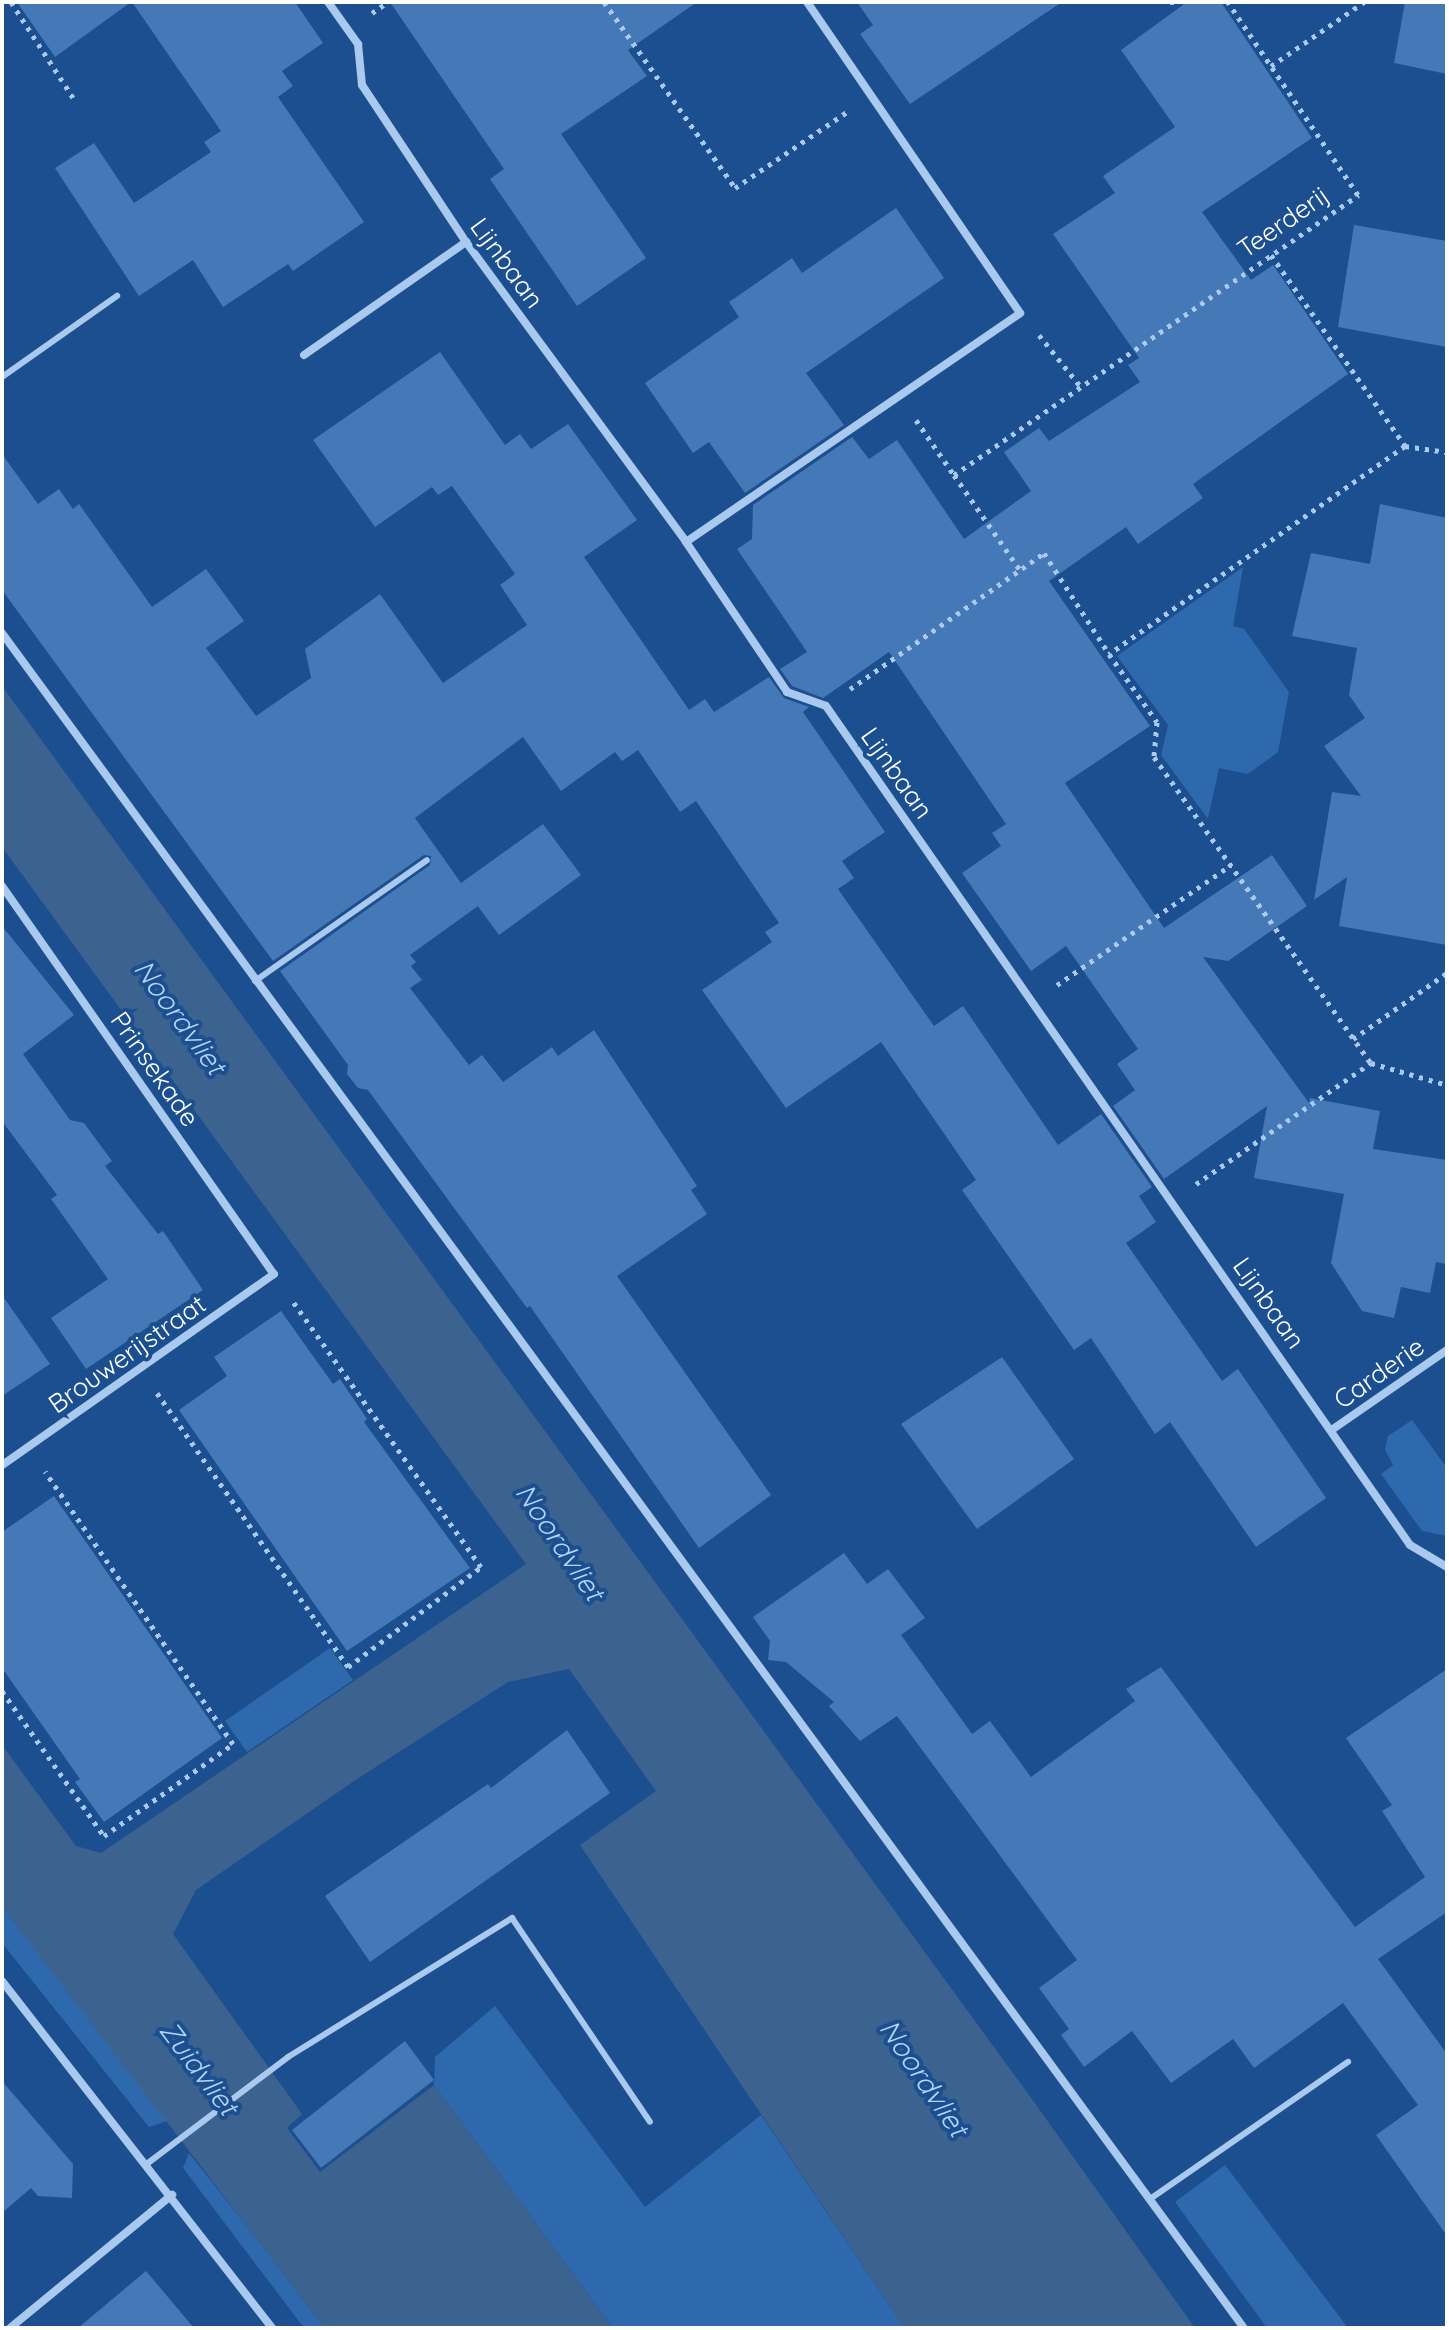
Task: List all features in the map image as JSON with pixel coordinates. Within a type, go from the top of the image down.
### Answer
[{"type":"street","name":"Lijnbaan","points":[[328,2],[358,44],[362,85],[466,242],[686,542],[787,692],[826,706],[1333,1429],[1410,1545],[1447,1567]]},
{"type":"street","points":[[686,542],[1020,313],[807,2]]},
{"type":"street","points":[[304,355],[466,242]]},
{"type":"street","points":[[2,633],[1244,2328]]},
{"type":"street","name":"Prinsekade","points":[[2,886],[274,1274]]},
{"type":"street","name":"Brouwerijstraat","points":[[2,1465],[274,1274]]},
{"type":"street","name":"Carderie","points":[[1333,1429],[1447,1350]]},
{"type":"street","points":[[2,1981],[148,2163],[272,2328]]},
{"type":"street","points":[[10,2328],[172,2195]]},
{"type":"lane","points":[[2,377],[117,296]]},
{"type":"lane","points":[[255,981],[427,860]]},
{"type":"lane","points":[[148,2163],[288,2057],[512,1918],[650,2122]]},
{"type":"lane","points":[[1150,2199],[1348,2062]]},
{"type":"path","points":[[11,2],[76,102]]},
{"type":"path","points":[[604,2],[735,188],[872,95]]},
{"type":"path","points":[[1170,2],[1177,2]]},
{"type":"path","name":"Teerderij","points":[[954,475],[1358,195],[1228,2]]},
{"type":"path","points":[[1271,66],[1364,2]]},
{"type":"path","points":[[695,131],[702,127]]},
{"type":"path","points":[[1271,255],[1405,446]]},
{"type":"path","points":[[1020,313],[1081,387]]},
{"type":"path","points":[[901,397],[1020,570]]},
{"type":"path","points":[[1109,654],[1405,446],[1447,452]]},
{"type":"path","points":[[826,706],[1044,553],[1157,722],[1154,757],[1371,1063],[1447,1085]]},
{"type":"path","points":[[1034,1002],[1231,865]]},
{"type":"path","points":[[1353,1039],[1447,973]]},
{"type":"path","points":[[1173,1201],[1371,1063]]},
{"type":"path","points":[[140,1370],[348,1667],[481,1567],[274,1274]]},
{"type":"path","points":[[2,1691],[104,1836],[233,1744],[28,1447]]},
{"type":"shaded area","points":[[1243,567],[1233,626],[1244,629],[1289,692],[1278,752],[1248,774],[1219,768],[1208,819],[1161,755],[1168,725],[1117,656]]},
{"type":"shaded area","points":[[1412,1420],[1447,1468],[1447,1536],[1422,1531],[1381,1474],[1393,1465],[1385,1450],[1388,1436]]},
{"type":"shaded area","points":[[330,1648],[353,1680],[247,1752],[225,1721]]},
{"type":"shaded area","points":[[2,1907],[170,2120],[149,2127],[2,1943]]},
{"type":"shaded area","points":[[495,2006],[645,2207],[761,2115],[905,2328],[613,2328],[434,2085],[435,2057]]},
{"type":"shaded area","points":[[189,2153],[325,2328],[304,2328],[183,2168]]},
{"type":"shaded area","points":[[1225,2165],[1348,2328],[1267,2328],[1175,2202]]},
{"type":"water","points":[[2,686],[1034,2102],[1195,2328],[905,2328],[580,1845],[656,1791],[569,1669],[508,1682],[354,1781],[196,1890],[173,1934],[302,2114],[287,2128],[320,2172],[434,2085],[613,2328],[325,2328],[2,1907],[2,1745],[76,1846],[101,1853],[526,1564],[2,847]]},
{"type":"building","points":[[17,2],[131,2],[55,57]]},
{"type":"building","points":[[132,2],[295,2],[323,43],[282,71],[293,86],[278,97],[364,222],[293,271],[288,264],[223,307],[193,260],[139,296],[55,168],[94,143],[134,203],[211,152],[204,142],[221,131]]},
{"type":"building","points":[[390,2],[697,2],[628,50],[647,76],[561,134],[646,258],[577,306],[490,179],[504,169]]},
{"type":"building","points":[[857,2],[1062,2],[910,104],[860,34],[873,25]]},
{"type":"building","points":[[1187,2],[1221,2],[1312,138],[1202,212],[1251,280],[1273,265],[1348,374],[1193,484],[1203,498],[1138,544],[1126,527],[1049,581],[1150,726],[1065,783],[1164,928],[1272,855],[1307,906],[1228,961],[1203,957],[1309,1103],[1310,1098],[1380,1111],[1373,1149],[1447,1160],[1447,1264],[1436,1262],[1430,1293],[1401,1287],[1394,1318],[1362,1311],[1331,1263],[1344,1194],[1254,1178],[1267,1106],[1164,1179],[1113,1106],[1135,1090],[1117,1064],[1138,1049],[1066,946],[1031,971],[962,873],[1001,846],[992,833],[1006,824],[889,652],[823,698],[792,686],[780,669],[807,652],[737,549],[752,539],[753,505],[852,437],[869,459],[897,440],[964,539],[1031,491],[1004,452],[1039,428],[1049,441],[1140,382],[1128,365],[1139,358],[1053,234],[1115,193],[1103,176],[1175,127],[1121,50]]},
{"type":"building","points":[[1405,2],[1447,2],[1447,74],[1394,63]]},
{"type":"building","points":[[896,208],[944,278],[806,373],[844,425],[745,493],[709,442],[693,453],[645,383],[739,317],[729,302],[792,258],[802,273]]},
{"type":"building","points":[[1354,225],[1447,241],[1447,347],[1338,327]]},
{"type":"building","points":[[440,352],[505,445],[520,434],[531,449],[568,424],[637,520],[584,557],[689,710],[705,699],[714,712],[769,677],[784,698],[809,707],[803,712],[885,832],[842,861],[854,878],[838,889],[934,1026],[963,1006],[1058,1145],[1101,1114],[1152,1187],[1139,1196],[1156,1222],[1126,1243],[1222,1381],[1238,1369],[1326,1498],[1256,1547],[1170,1422],[1155,1434],[1091,1338],[1074,1350],[962,1190],[976,1180],[881,1042],[786,1108],[702,990],[772,942],[765,932],[779,923],[696,801],[680,812],[638,750],[622,761],[615,752],[561,791],[523,737],[415,818],[461,883],[543,824],[581,875],[499,935],[478,906],[410,955],[416,962],[411,966],[422,980],[410,988],[469,1065],[482,1055],[503,1082],[552,1047],[558,1056],[594,1030],[697,1186],[691,1190],[707,1214],[617,1276],[771,1495],[699,1548],[530,1306],[527,1308],[368,1090],[358,1088],[347,1074],[348,1065],[280,971],[430,865],[431,856],[424,855],[273,961],[2,590],[2,454],[38,504],[59,489],[73,509],[79,504],[152,607],[206,569],[244,621],[206,648],[256,716],[311,678],[305,649],[380,594],[443,683],[527,625],[500,585],[515,574],[452,486],[438,495],[432,487],[375,527],[313,440]]},
{"type":"building","points":[[1380,504],[1447,518],[1447,945],[1339,926],[1347,877],[1314,900],[1332,792],[1361,796],[1324,746],[1365,718],[1349,695],[1357,648],[1292,636],[1311,553],[1370,564]]},
{"type":"building","points":[[2,926],[74,1015],[23,1054],[70,1120],[84,1123],[112,1161],[105,1166],[158,1234],[163,1231],[203,1290],[86,1369],[51,1318],[108,1279],[51,1199],[57,1195],[2,1121]]},
{"type":"building","points":[[2,1295],[50,1364],[2,1396]]},
{"type":"building","points":[[281,1311],[333,1384],[340,1379],[367,1419],[364,1422],[470,1568],[347,1651],[179,1410],[227,1376],[214,1357]]},
{"type":"building","points":[[1002,1357],[1074,1459],[977,1529],[901,1424]]},
{"type":"building","points":[[54,1496],[222,1738],[104,1822],[75,1782],[80,1779],[2,1668],[2,1532]]},
{"type":"building","points":[[844,1553],[867,1584],[888,1569],[925,1618],[901,1635],[972,1734],[990,1721],[1031,1777],[1135,1701],[1126,1689],[1161,1667],[1355,1927],[1425,1877],[1382,1811],[1392,1805],[1346,1738],[1447,1669],[1447,1912],[1378,1959],[1447,2054],[1447,2236],[1376,2135],[1418,2105],[1343,2003],[1254,2068],[1233,2039],[1171,2083],[1132,2031],[1084,2067],[1061,2035],[1069,2029],[1039,1988],[1077,1960],[897,1716],[860,1741],[829,1706],[834,1702],[786,1662],[768,1660],[770,1641],[753,1617]]},
{"type":"building","points":[[567,1730],[610,1793],[370,1962],[325,1896],[488,1784],[491,1788]]},
{"type":"building","points":[[405,2041],[434,2080],[321,2168],[292,2130]]},
{"type":"building","points":[[2,2081],[73,2164],[72,2198],[38,2196],[31,2188],[2,2213]]},
{"type":"building","points":[[146,2271],[194,2328],[78,2328]]},
{"type":"water label","name":"Noordvliet","points":[[180,1017]]},
{"type":"water label","name":"Noordvliet","points":[[560,1542]]},
{"type":"water label","name":"Zuidvliet","points":[[199,2068]]},
{"type":"water label","name":"Noordvliet","points":[[924,2078]]}]
